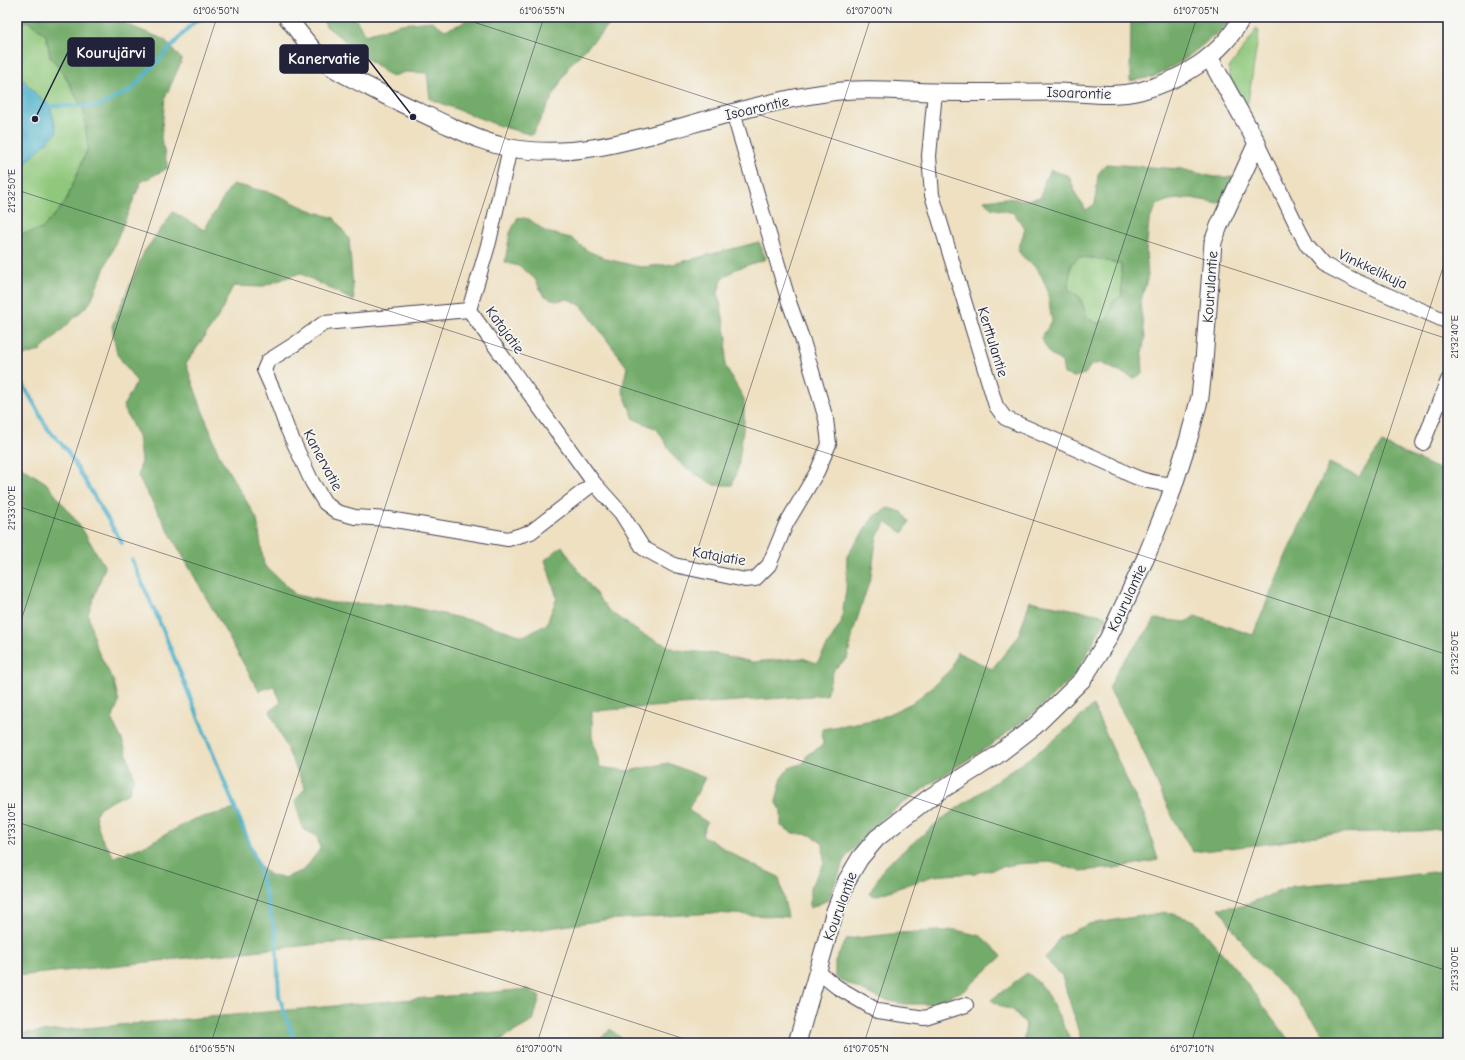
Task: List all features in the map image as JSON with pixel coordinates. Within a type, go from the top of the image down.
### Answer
[{"type":"street","name":"Isoarontie","points":[[288,17],[315,51],[332,67],[394,100],[485,141],[510,148],[548,152],[574,151],[624,142],[733,112],[825,93],[853,90],[1056,92],[1114,95],[1140,91],[1164,83],[1185,73],[1209,57],[1230,36],[1242,17]]},
{"type":"street","points":[[1209,57],[1257,143]]},
{"type":"street","name":"Kerttulantie","points":[[935,92],[929,156],[932,195],[996,406],[1005,418],[1112,465],[1127,474],[1158,484],[1175,484]]},
{"type":"street","name":"Katajatie","points":[[510,148],[488,242],[469,310],[594,483],[621,513],[643,548],[674,565],[746,580],[755,579],[769,565],[786,524],[817,472],[829,444],[826,419],[803,341],[789,302],[733,112]]},
{"type":"street","name":"Vinkkelikuja","points":[[1257,143],[1307,245],[1324,264],[1356,281],[1448,322]]},
{"type":"street","name":"Kourulantie","points":[[797,1043],[835,911],[847,880],[860,858],[877,838],[929,798],[996,756],[1036,726],[1083,679],[1115,625],[1146,557],[1175,484],[1188,441],[1200,397],[1213,242],[1257,143]]},
{"type":"street","name":"Kanervatie","points":[[469,310],[324,323],[268,361],[264,370],[287,428],[312,482],[325,503],[337,512],[355,517],[389,519],[508,539],[531,532],[594,483]]},
{"type":"street","points":[[1423,443],[1448,380]]},
{"type":"street","points":[[818,972],[837,987],[878,1011],[925,1018],[966,1005]]},
{"type":"green space","points":[[17,17],[109,17],[165,40],[182,60],[165,98],[161,138],[168,168],[141,182],[90,303],[40,351],[17,357],[17,235],[42,229],[65,203],[88,148],[84,111],[64,74],[50,56],[46,35],[28,21],[17,22]]},
{"type":"green space","points":[[321,17],[354,17],[366,35],[401,24],[432,21],[445,30],[461,24],[469,17],[617,17],[569,66],[532,135],[500,126],[430,99],[427,73],[405,72],[391,77],[326,26]]},
{"type":"green space","points":[[1131,17],[1230,17],[1226,26],[1184,60],[1153,77],[1130,81]]},
{"type":"green space","points":[[28,21],[46,35],[50,56],[64,74],[84,111],[88,148],[65,203],[42,230],[17,235],[17,172],[57,132],[50,106],[37,95],[17,73],[17,22]]},
{"type":"green space","points":[[1256,28],[1259,32],[1248,102],[1245,106],[1229,76],[1229,68],[1254,34]]},
{"type":"green space","points":[[1106,164],[1181,169],[1214,177],[1234,177],[1230,198],[1218,203],[1191,198],[1170,200],[1157,205],[1149,221],[1146,252],[1148,276],[1140,304],[1145,337],[1142,353],[1143,374],[1134,378],[1100,363],[1091,365],[1085,374],[1074,377],[1064,374],[1062,362],[1050,354],[1041,338],[1052,321],[1045,284],[1038,271],[1023,257],[1018,250],[1025,229],[1014,213],[991,208],[984,200],[1006,198],[1027,200],[1041,197],[1045,179],[1051,170],[1069,176],[1077,197],[1086,210],[1095,204],[1098,174]],"holes":[[[1079,257],[1093,258],[1121,264],[1122,295],[1113,302],[1108,318],[1098,324],[1087,318],[1080,297],[1068,289],[1071,264]]]},
{"type":"green space","points":[[232,184],[273,193],[307,209],[334,218],[349,239],[354,301],[300,273],[261,287],[233,286],[220,314],[186,364],[220,457],[257,519],[264,565],[296,595],[332,603],[402,605],[479,622],[523,636],[546,625],[557,598],[545,560],[562,546],[609,611],[642,634],[677,650],[718,654],[752,662],[802,658],[817,663],[841,623],[846,590],[847,556],[874,516],[888,508],[902,512],[909,522],[903,533],[887,522],[877,536],[871,576],[854,629],[847,659],[834,669],[826,695],[592,711],[592,737],[600,767],[628,771],[668,763],[705,778],[688,810],[707,822],[702,835],[743,860],[779,877],[788,917],[713,913],[604,920],[536,930],[319,944],[17,976],[17,466],[20,466],[46,483],[81,527],[105,567],[88,614],[96,647],[114,682],[119,702],[112,720],[123,742],[134,777],[129,793],[100,807],[95,815],[101,837],[114,857],[144,846],[194,819],[236,809],[258,865],[271,876],[284,878],[304,870],[320,849],[317,836],[303,829],[295,801],[305,788],[270,711],[281,702],[274,686],[259,691],[138,477],[141,461],[138,437],[123,406],[137,382],[117,354],[112,326],[144,252],[173,212],[204,230]]},
{"type":"green space","points":[[518,217],[529,219],[546,232],[571,238],[588,251],[610,260],[641,267],[673,264],[759,242],[766,259],[736,269],[723,278],[718,292],[727,338],[725,366],[744,399],[744,423],[738,468],[732,485],[714,485],[685,467],[674,457],[657,429],[634,419],[622,390],[627,367],[582,306],[568,299],[556,301],[543,295],[535,279],[521,267],[505,262],[510,233]]},
{"type":"green space","points":[[1079,257],[1093,258],[1121,264],[1122,295],[1113,302],[1108,318],[1098,324],[1087,318],[1080,297],[1068,290],[1071,264]]},
{"type":"green space","points":[[1382,443],[1448,473],[1448,828],[1420,831],[1333,833],[1274,843],[1193,852],[1185,841],[1172,816],[1140,745],[1109,689],[1119,667],[1155,619],[1186,622],[1195,616],[1253,635],[1287,553],[1329,463],[1359,477]]},
{"type":"green space","points":[[1030,601],[1107,616],[1076,674],[1040,708],[994,743],[933,782],[885,816],[846,857],[828,900],[810,908],[810,887],[824,863],[823,844],[811,835],[793,833],[781,826],[781,810],[776,801],[782,777],[789,768],[804,763],[807,755],[823,745],[822,729],[878,719],[912,703],[931,688],[952,668],[957,652],[992,669],[1018,637]]},
{"type":"green space","points":[[1093,706],[1145,817],[1158,860],[1115,868],[1080,871],[1050,862],[1016,864],[975,873],[933,876],[875,896],[869,894],[885,866],[943,818],[1048,745]]},
{"type":"green space","points":[[1448,870],[1448,1043],[1331,1043],[1296,998],[1255,960],[1219,908],[1242,906],[1293,886],[1387,878]]},
{"type":"green space","points":[[1167,912],[1195,921],[1235,968],[1291,1043],[1082,1043],[1062,976],[1045,959],[1060,937],[1089,924]]},
{"type":"green space","points":[[956,930],[981,936],[1002,956],[965,990],[930,1004],[903,1004],[878,998],[842,981],[835,976],[835,961],[847,939],[900,933]]},
{"type":"green space","points":[[1027,973],[1040,985],[1052,1003],[1070,1039],[1069,1043],[1023,1043],[1026,1024],[1013,1010],[1002,1007],[991,1000]]},
{"type":"green space","points":[[528,989],[540,997],[533,1021],[496,1043],[17,1043],[17,1034]]},
{"type":"green space","points":[[610,1029],[627,1043],[597,1043]]},
{"type":"water","points":[[17,73],[37,95],[50,106],[57,132],[17,172]]},
{"type":"waterway","points":[[50,106],[99,106],[131,90],[192,24],[205,17]]},
{"type":"waterway","points":[[17,376],[47,428],[66,449],[122,543]]},
{"type":"waterway","points":[[132,560],[163,630],[258,865],[276,936],[279,996],[295,1043]]},
{"type":"place","name":"Kanervatie","points":[[413,117]]},
{"type":"place","name":"Kourujärvi","points":[[35,119]]}]
